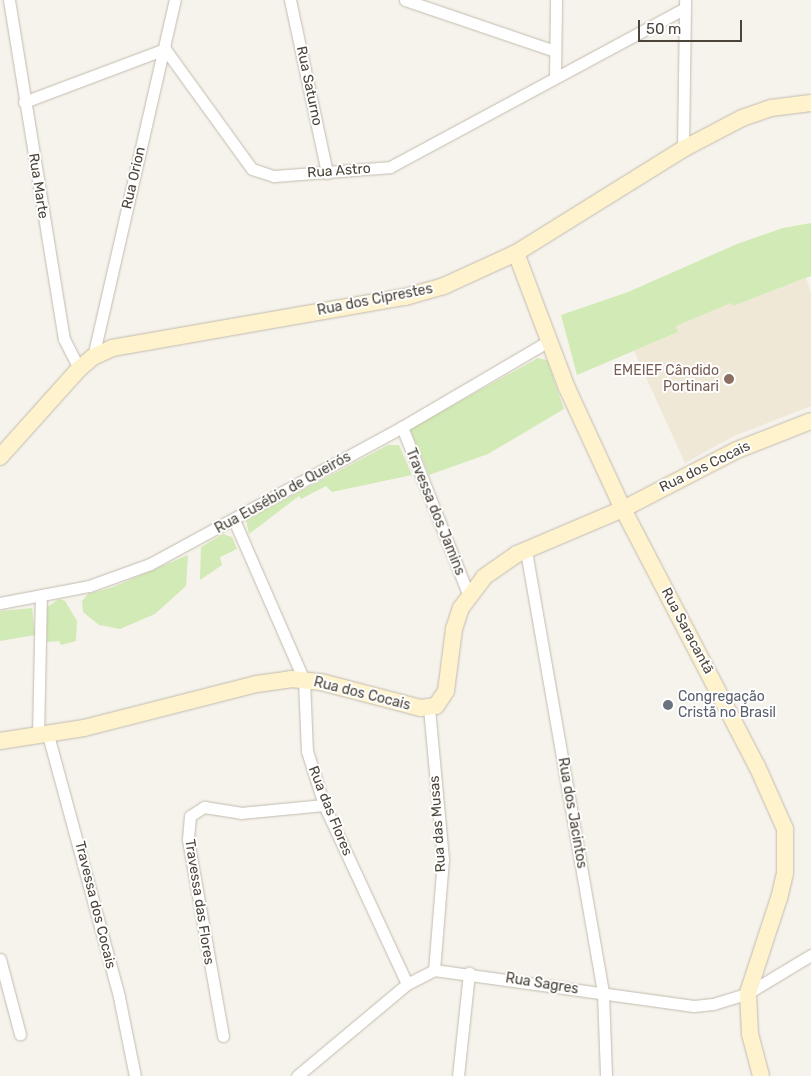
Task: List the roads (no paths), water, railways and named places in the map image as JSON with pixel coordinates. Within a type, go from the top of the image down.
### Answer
[{"type":"street","name":"Rua Marte","points":[[9,0],[24,102],[64,339],[78,369]]},
{"type":"street","name":"Rua Orion","points":[[93,357],[175,0]]},
{"type":"street","name":"Rua Saturno","points":[[290,0],[327,173]]},
{"type":"street","points":[[405,0],[555,51]]},
{"type":"street","points":[[555,76],[556,0]]},
{"type":"street","points":[[683,149],[685,4]]},
{"type":"street","name":"Rua Astro","points":[[165,49],[252,169],[274,176],[327,173],[390,167],[685,4]]},
{"type":"street","points":[[24,102],[165,49]]},
{"type":"street","name":"Rua dos Ciprestes","points":[[0,457],[78,369],[93,357],[139,341],[240,327],[404,297],[444,286],[516,253],[683,149],[742,118],[771,108],[811,103]]},
{"type":"street","name":"Rua Saracantã","points":[[516,253],[567,388],[623,509],[761,774],[785,828],[783,882],[748,993],[750,1034],[761,1076]]},
{"type":"street","name":"Rua Eusébio de Queirós","points":[[0,602],[41,597],[128,574],[234,520],[402,427],[550,340]]},
{"type":"street","name":"Rua dos Cocais","points":[[0,741],[43,735],[257,684],[304,680],[429,708],[442,700],[446,691],[454,630],[469,596],[484,577],[526,551],[623,509],[737,450],[811,421]]},
{"type":"street","name":"Travessa dos Jamins","points":[[402,427],[469,596]]},
{"type":"street","name":"Rua das Flores","points":[[234,520],[304,680],[307,751],[324,805],[407,984]]},
{"type":"street","name":"Rua dos Jacintos","points":[[526,551],[603,993],[606,1076]]},
{"type":"street","name":"Travessa dos Cocais","points":[[41,597],[43,735],[119,997],[135,1076]]},
{"type":"street","name":"Rua das Musas","points":[[429,708],[443,859],[434,970]]},
{"type":"street","name":"Travessa das Flores","points":[[223,1036],[188,840],[190,816],[204,806],[241,813],[324,805]]},
{"type":"street","name":"Rua Sagres","points":[[434,970],[469,973],[694,1006],[713,1004],[748,993],[811,955]]},
{"type":"street","points":[[0,959],[20,1034]]},
{"type":"street","points":[[296,1076],[407,984],[434,970]]},
{"type":"street","points":[[458,1076],[469,973]]},
{"type":"place","name":"EMEIEF Cândido Portinari","points":[[729,379]]},
{"type":"place","name":"Congregação Cristã no Brasil","points":[[668,705]]}]
